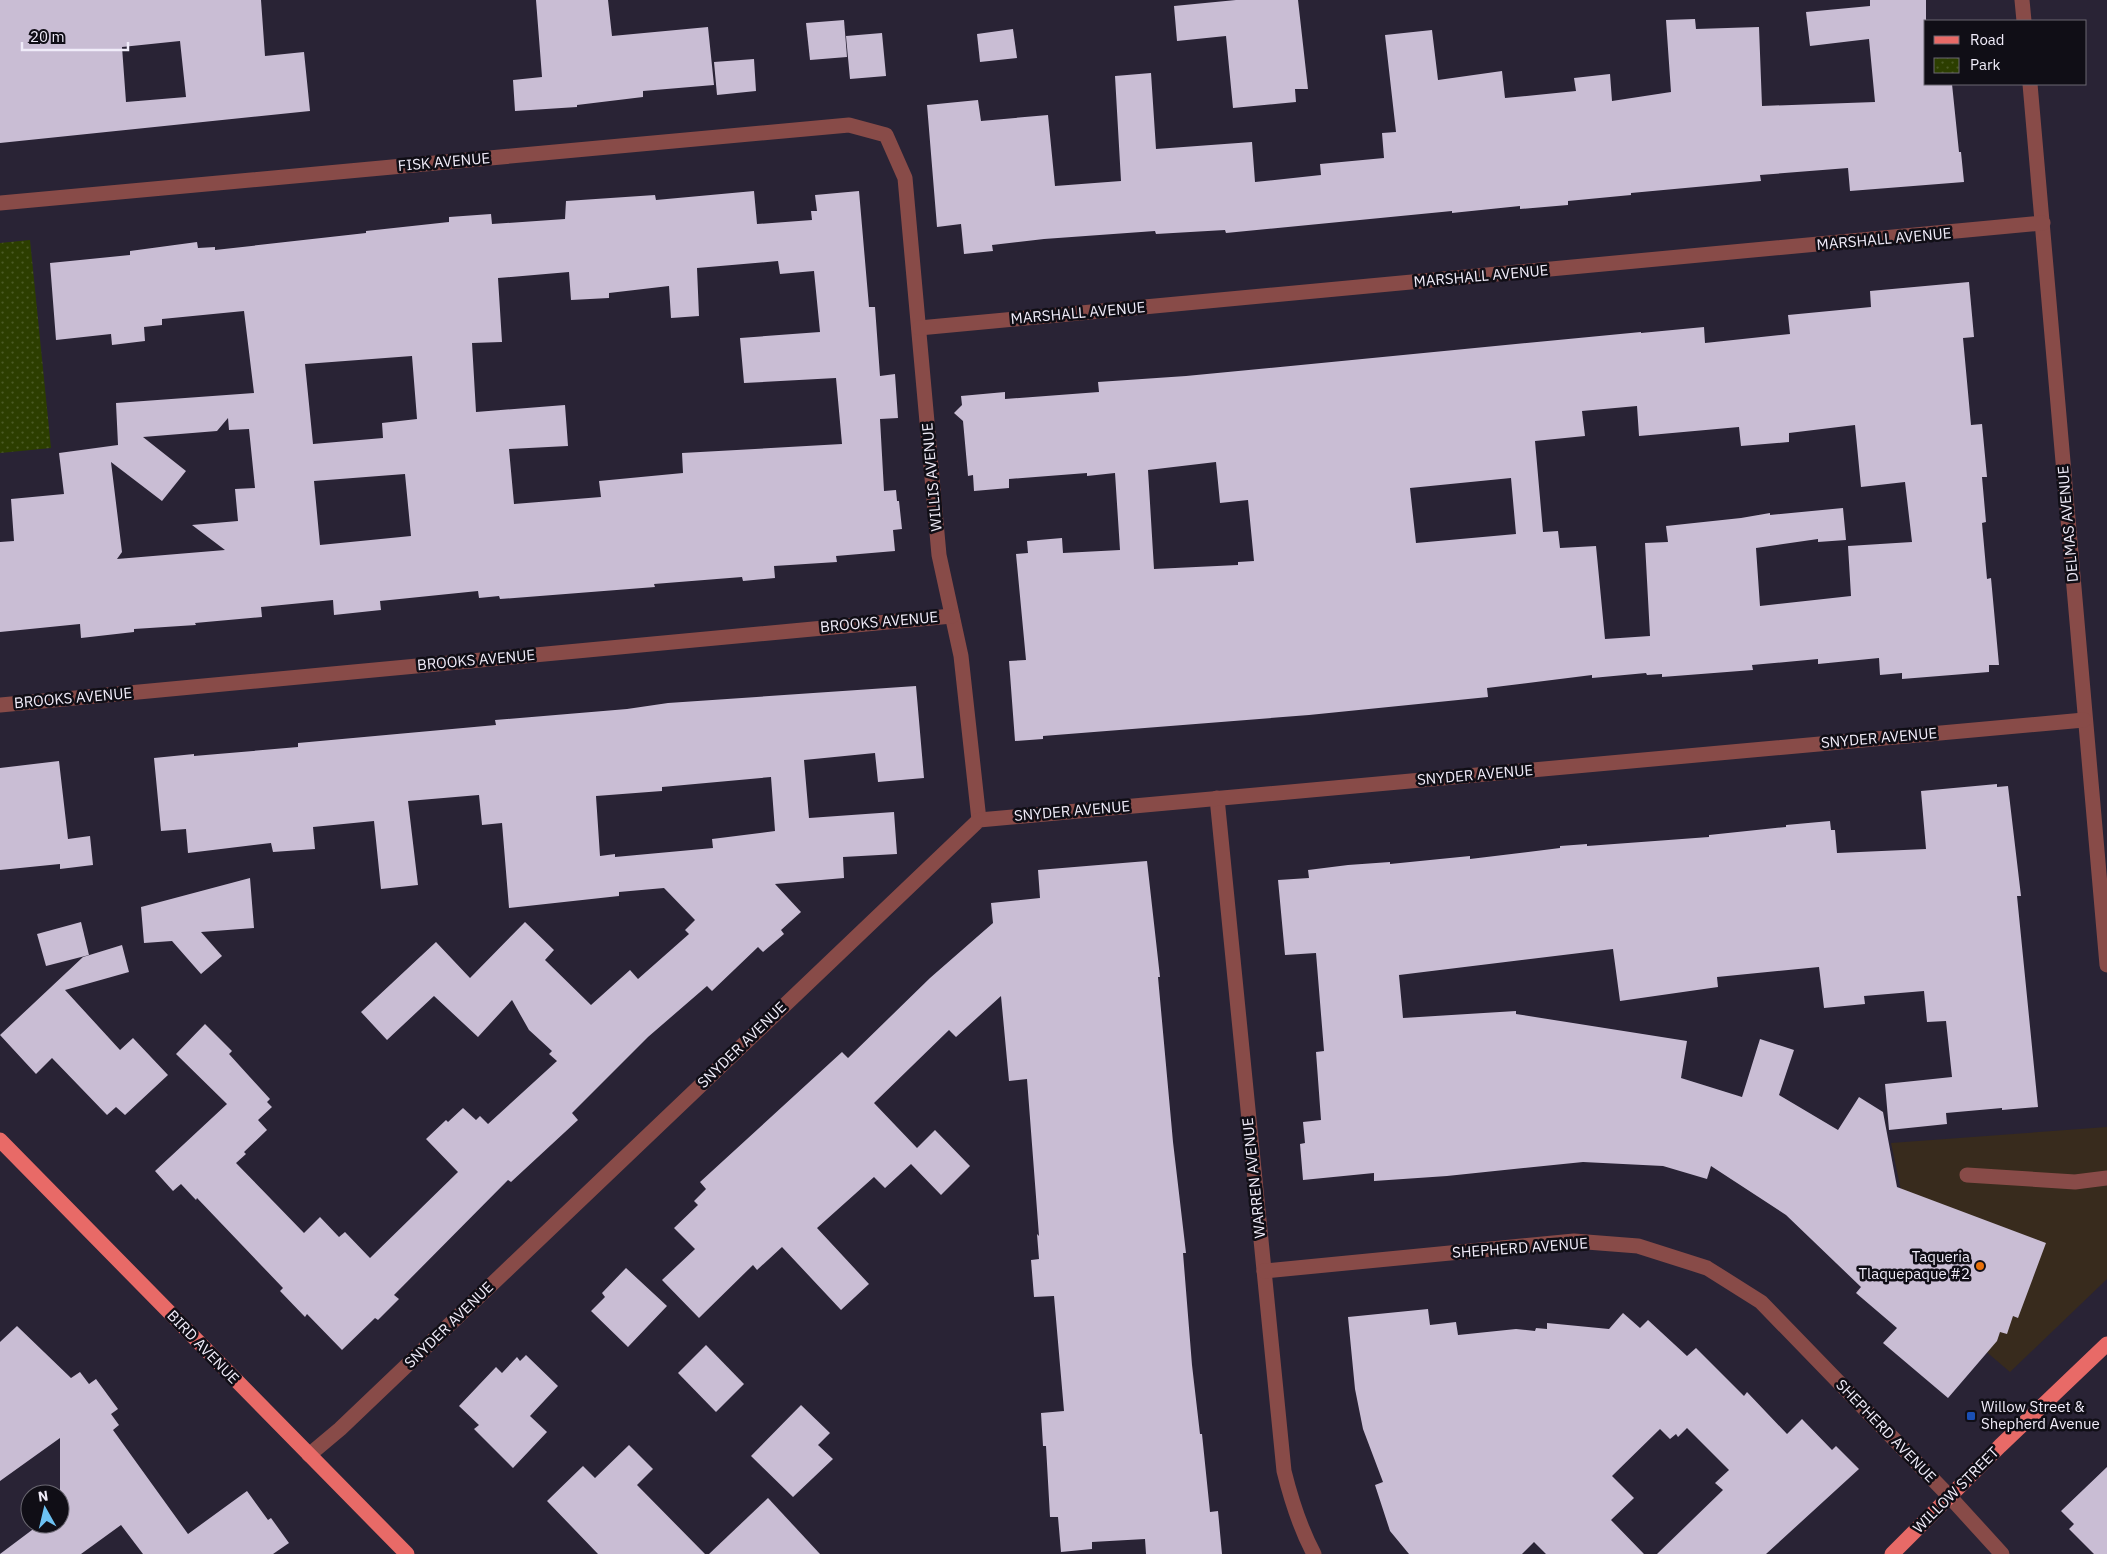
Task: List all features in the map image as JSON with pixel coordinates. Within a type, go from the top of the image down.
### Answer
[{"type":"main road","name":"BIRD AVENUE","points":[[0,1140],[407,1554]]},
{"type":"main road","name":"WILLOW STREET","points":[[1892,1554],[2000,1446],[2107,1344]]},
{"type":"street","points":[[2022,0],[2024,20]]},
{"type":"street","name":"DELMAS AVENUE","points":[[2030,85],[2084,720],[2107,965]]},
{"type":"street","name":"FISK AVENUE","points":[[0,203],[849,124],[886,135]]},
{"type":"street","name":"WILLIS AVENUE","points":[[886,135],[905,178],[939,555],[961,656],[979,820]]},
{"type":"street","name":"MARSHALL AVENUE","points":[[919,328],[2043,223]]},
{"type":"street","name":"BROOKS AVENUE","points":[[0,705],[952,616]]},
{"type":"street","name":"SNYDER AVENUE","points":[[310,1456],[979,820],[2084,720]]},
{"type":"street","name":"WARREN AVENUE","points":[[1217,798],[1284,1471],[1288,1488],[1314,1554]]},
{"type":"street","points":[[1967,1175],[2075,1182],[2107,1178]]},
{"type":"street","name":"SHEPHERD AVENUE","points":[[1264,1271],[1574,1241],[1638,1246],[1698,1265],[1707,1268],[1761,1302],[1950,1497]]},
{"type":"street","points":[[1950,1497],[2002,1554]]},
{"type":"shaded area","points":[[2107,1127],[2107,1279],[2010,1372],[1879,1260],[1909,1228],[1891,1143]]},
{"type":"green space","points":[[30,240],[51,448],[0,453],[0,243]]},
{"type":"building","points":[[0,0],[261,0],[265,56],[304,52],[310,111],[0,143]],"holes":[[[180,41],[186,97],[126,102],[122,47]]]},
{"type":"building","points":[[536,0],[608,0],[612,36],[708,27],[714,85],[643,91],[643,97],[577,105],[577,107],[515,111],[513,80],[542,77]]},
{"type":"building","points":[[1236,0],[1298,0],[1308,89],[1295,89],[1296,102],[1233,108],[1226,36],[1177,41],[1174,6]]},
{"type":"building","points":[[1870,0],[1926,0],[1926,20],[1924,20],[1924,85],[1952,85],[1964,182],[1850,191],[1848,168],[1760,175],[1761,181],[1631,193],[1631,195],[1568,201],[1568,205],[1520,209],[1520,206],[1452,213],[1452,211],[1226,233],[1225,230],[1156,234],[1155,231],[1044,239],[992,245],[993,251],[964,254],[961,224],[937,227],[927,105],[978,100],[981,121],[1048,115],[1055,186],[1121,181],[1115,76],[1151,73],[1156,149],[1252,142],[1255,182],[1321,175],[1320,164],[1384,158],[1382,133],[1396,132],[1385,35],[1432,30],[1438,80],[1502,71],[1505,98],[1576,91],[1574,78],[1610,74],[1612,101],[1671,92],[1666,20],[1695,19],[1696,29],[1759,27],[1762,106],[1875,102],[1869,39],[1810,46],[1806,12],[1870,6]]},
{"type":"building","points":[[844,20],[847,57],[810,60],[806,23]]},
{"type":"building","points":[[1013,29],[1017,58],[980,62],[977,34]]},
{"type":"building","points":[[882,33],[886,76],[850,79],[846,36]]},
{"type":"building","points":[[754,59],[756,91],[717,95],[714,62]]},
{"type":"building","points":[[754,191],[757,224],[812,220],[811,211],[817,211],[815,195],[859,191],[869,307],[875,307],[880,376],[895,374],[898,418],[880,419],[884,491],[896,490],[897,501],[899,501],[902,529],[893,530],[895,551],[836,556],[837,562],[774,566],[775,578],[743,581],[742,577],[654,584],[655,587],[500,599],[499,596],[479,598],[478,591],[380,601],[381,610],[334,615],[333,600],[261,607],[262,617],[195,623],[196,625],[134,629],[134,632],[81,638],[80,624],[0,632],[0,542],[14,541],[11,499],[64,494],[59,453],[118,445],[116,403],[254,393],[244,311],[162,319],[162,325],[144,327],[145,341],[112,345],[111,334],[56,340],[50,263],[130,255],[130,251],[197,242],[198,248],[215,247],[215,250],[366,233],[366,231],[449,222],[449,217],[491,214],[492,224],[565,219],[566,201],[655,195],[656,200]],"holes":[[[778,261],[780,274],[814,271],[820,332],[740,338],[744,383],[836,378],[842,444],[682,453],[683,473],[599,481],[601,497],[514,504],[509,449],[568,446],[565,405],[476,412],[472,343],[502,342],[498,278],[569,272],[571,300],[609,298],[609,293],[669,286],[671,318],[699,316],[697,268]],[[412,356],[417,419],[382,423],[383,438],[313,444],[305,364]],[[228,418],[229,430],[249,429],[255,488],[235,489],[238,521],[192,525],[225,550],[117,559],[122,552],[111,462],[162,501],[186,471],[143,437],[217,431]],[[405,474],[411,536],[320,545],[314,481]]]},
{"type":"building","points":[[1969,282],[1974,337],[1963,338],[1971,425],[1982,424],[1987,477],[1982,477],[1986,522],[1982,523],[1987,579],[1991,578],[1999,665],[1989,665],[1989,672],[1902,679],[1902,673],[1880,675],[1879,658],[1818,664],[1818,659],[1752,665],[1753,670],[1662,677],[1662,674],[1647,675],[1646,673],[1592,678],[1592,675],[1487,688],[1488,697],[1309,715],[1043,736],[1043,739],[1015,741],[1009,661],[1026,660],[1016,554],[1028,553],[1027,541],[1062,538],[1063,553],[1120,550],[1115,473],[1087,476],[1087,473],[1009,479],[1009,488],[974,491],[973,475],[968,476],[963,421],[954,413],[962,405],[961,396],[1005,392],[1005,399],[1099,392],[1098,382],[1186,376],[1704,327],[1705,343],[1790,334],[1788,315],[1871,307],[1870,291]],"holes":[[[1637,406],[1639,436],[1739,427],[1741,446],[1789,442],[1789,433],[1855,425],[1861,487],[1905,482],[1912,542],[1848,546],[1851,596],[1760,606],[1756,548],[1818,539],[1818,542],[1846,540],[1843,508],[1770,515],[1770,513],[1666,526],[1668,542],[1645,543],[1650,636],[1605,639],[1596,546],[1560,548],[1558,531],[1543,532],[1535,441],[1585,436],[1582,411]],[[1216,462],[1220,503],[1248,500],[1254,561],[1238,562],[1238,565],[1154,569],[1148,470]],[[1511,478],[1516,534],[1416,543],[1410,488]]]},
{"type":"building","points":[[916,686],[924,778],[878,782],[875,753],[804,760],[809,818],[894,812],[897,854],[843,857],[844,878],[775,884],[801,912],[781,930],[784,934],[763,952],[758,947],[712,991],[707,986],[648,1037],[572,1113],[578,1120],[511,1182],[508,1180],[394,1295],[399,1299],[378,1320],[375,1318],[342,1350],[307,1314],[305,1317],[280,1291],[283,1288],[197,1198],[196,1200],[181,1184],[173,1191],[155,1171],[227,1104],[176,1054],[205,1024],[232,1051],[229,1054],[270,1099],[267,1102],[272,1107],[258,1120],[267,1130],[244,1152],[246,1154],[236,1163],[304,1233],[320,1217],[339,1237],[345,1232],[370,1258],[458,1172],[426,1139],[446,1120],[448,1122],[463,1108],[476,1120],[480,1116],[488,1124],[557,1061],[549,1054],[552,1051],[529,1030],[512,1000],[478,1037],[434,996],[387,1040],[361,1012],[436,942],[470,978],[525,922],[554,950],[545,960],[591,1005],[630,970],[638,979],[689,934],[685,930],[695,920],[664,888],[619,892],[619,896],[509,908],[502,823],[482,825],[479,795],[408,801],[418,885],[381,889],[374,821],[313,827],[315,849],[273,852],[271,843],[188,853],[186,829],[161,831],[154,758],[298,747],[298,743],[496,725],[495,720],[627,709],[668,703]],"holes":[[[771,777],[775,831],[712,839],[713,848],[615,857],[615,854],[600,856],[596,796],[662,791],[662,787]]]},
{"type":"building","points":[[59,761],[68,839],[90,836],[93,865],[60,869],[60,864],[0,870],[0,768]]},
{"type":"building","points":[[1997,784],[1997,787],[2008,786],[2021,896],[2017,896],[2038,1107],[1946,1113],[1947,1124],[1889,1130],[1885,1084],[1952,1077],[1946,1021],[1927,1022],[1924,991],[1864,996],[1865,1004],[1824,1008],[1819,967],[1717,977],[1718,987],[1620,1001],[1613,949],[1399,975],[1403,1018],[1516,1011],[1516,1014],[1687,1041],[1681,1078],[1742,1097],[1760,1039],[1794,1050],[1779,1095],[1838,1130],[1859,1097],[1883,1112],[1897,1187],[2046,1243],[2018,1318],[2013,1316],[2007,1334],[2000,1332],[1997,1341],[1948,1398],[1883,1343],[1897,1328],[1856,1293],[1861,1287],[1786,1215],[1711,1166],[1707,1179],[1663,1166],[1583,1162],[1447,1176],[1374,1181],[1374,1173],[1303,1180],[1300,1144],[1305,1143],[1303,1122],[1321,1120],[1316,1052],[1324,1051],[1316,953],[1285,955],[1278,880],[1309,878],[1308,870],[1348,865],[1390,862],[1390,864],[1470,856],[1470,859],[1560,848],[1560,846],[1587,844],[1587,846],[1709,837],[1709,835],[1830,821],[1831,830],[1835,830],[1837,853],[1926,849],[1921,791]]},
{"type":"building","points":[[1147,861],[1160,977],[1158,977],[1173,1142],[1186,1253],[1183,1253],[1192,1365],[1200,1434],[1202,1434],[1210,1512],[1218,1511],[1222,1554],[1146,1554],[1145,1539],[1092,1542],[1092,1549],[1061,1552],[1058,1517],[1050,1517],[1046,1446],[1043,1446],[1041,1413],[1064,1411],[1054,1296],[1034,1297],[1031,1260],[1039,1259],[1037,1234],[1039,1236],[1027,1079],[1009,1081],[1001,996],[956,1037],[949,1030],[874,1103],[917,1148],[935,1130],[970,1166],[941,1195],[911,1164],[885,1188],[874,1177],[817,1228],[869,1284],[841,1310],[782,1247],[757,1270],[753,1265],[699,1318],[662,1280],[695,1249],[674,1228],[698,1205],[694,1201],[706,1189],[700,1182],[842,1052],[848,1058],[930,978],[993,923],[991,903],[1040,898],[1038,870]]},
{"type":"building","points":[[250,878],[254,928],[201,932],[222,956],[201,974],[172,941],[144,943],[141,907]]},
{"type":"building","points":[[81,922],[89,955],[46,966],[37,934]]},
{"type":"building","points":[[122,945],[129,972],[65,990],[120,1050],[133,1038],[168,1075],[125,1115],[116,1107],[107,1115],[52,1058],[36,1074],[0,1035],[83,957]]},
{"type":"building","points":[[626,1268],[667,1306],[628,1347],[591,1311],[605,1297],[602,1293]]},
{"type":"building","points":[[1428,1309],[1430,1325],[1456,1322],[1458,1335],[1516,1329],[1535,1331],[1536,1328],[1547,1329],[1547,1323],[1609,1329],[1623,1313],[1640,1328],[1648,1320],[1687,1356],[1696,1348],[1744,1396],[1747,1392],[1787,1434],[1802,1419],[1832,1450],[1836,1446],[1859,1469],[1766,1554],[1657,1554],[1723,1490],[1715,1483],[1729,1470],[1687,1428],[1678,1437],[1676,1434],[1670,1439],[1660,1429],[1612,1476],[1634,1498],[1611,1520],[1644,1554],[1546,1554],[1534,1542],[1522,1554],[1409,1554],[1390,1531],[1375,1485],[1383,1482],[1363,1429],[1355,1389],[1348,1317]]},
{"type":"building","points":[[17,1326],[71,1378],[80,1372],[89,1384],[96,1379],[118,1409],[111,1414],[119,1425],[113,1430],[188,1534],[247,1491],[268,1520],[271,1518],[289,1543],[273,1554],[143,1554],[121,1525],[81,1554],[0,1554],[27,1534],[70,1534],[70,1484],[60,1484],[60,1438],[0,1481],[0,1342]]},
{"type":"building","points":[[706,1345],[744,1384],[716,1412],[678,1373]]},
{"type":"building","points":[[526,1355],[558,1386],[530,1416],[547,1432],[513,1468],[474,1429],[479,1425],[459,1406],[496,1367],[502,1373],[517,1357],[520,1361]]},
{"type":"building","points":[[801,1405],[830,1433],[818,1445],[833,1459],[793,1497],[751,1456]]},
{"type":"building","points":[[629,1445],[653,1469],[637,1485],[705,1554],[598,1554],[547,1501],[583,1466],[595,1478]]},
{"type":"building","points":[[2107,1467],[2107,1554],[2094,1554],[2069,1529],[2074,1524],[2061,1511]]},
{"type":"building","points":[[768,1498],[820,1554],[709,1554]]},
{"type":"place","name":"Taqueria Tlaquepaque #2","points":[[1980,1266]]},
{"type":"place","name":"Willow Street & Shepherd Avenue","points":[[1971,1416]]}]
